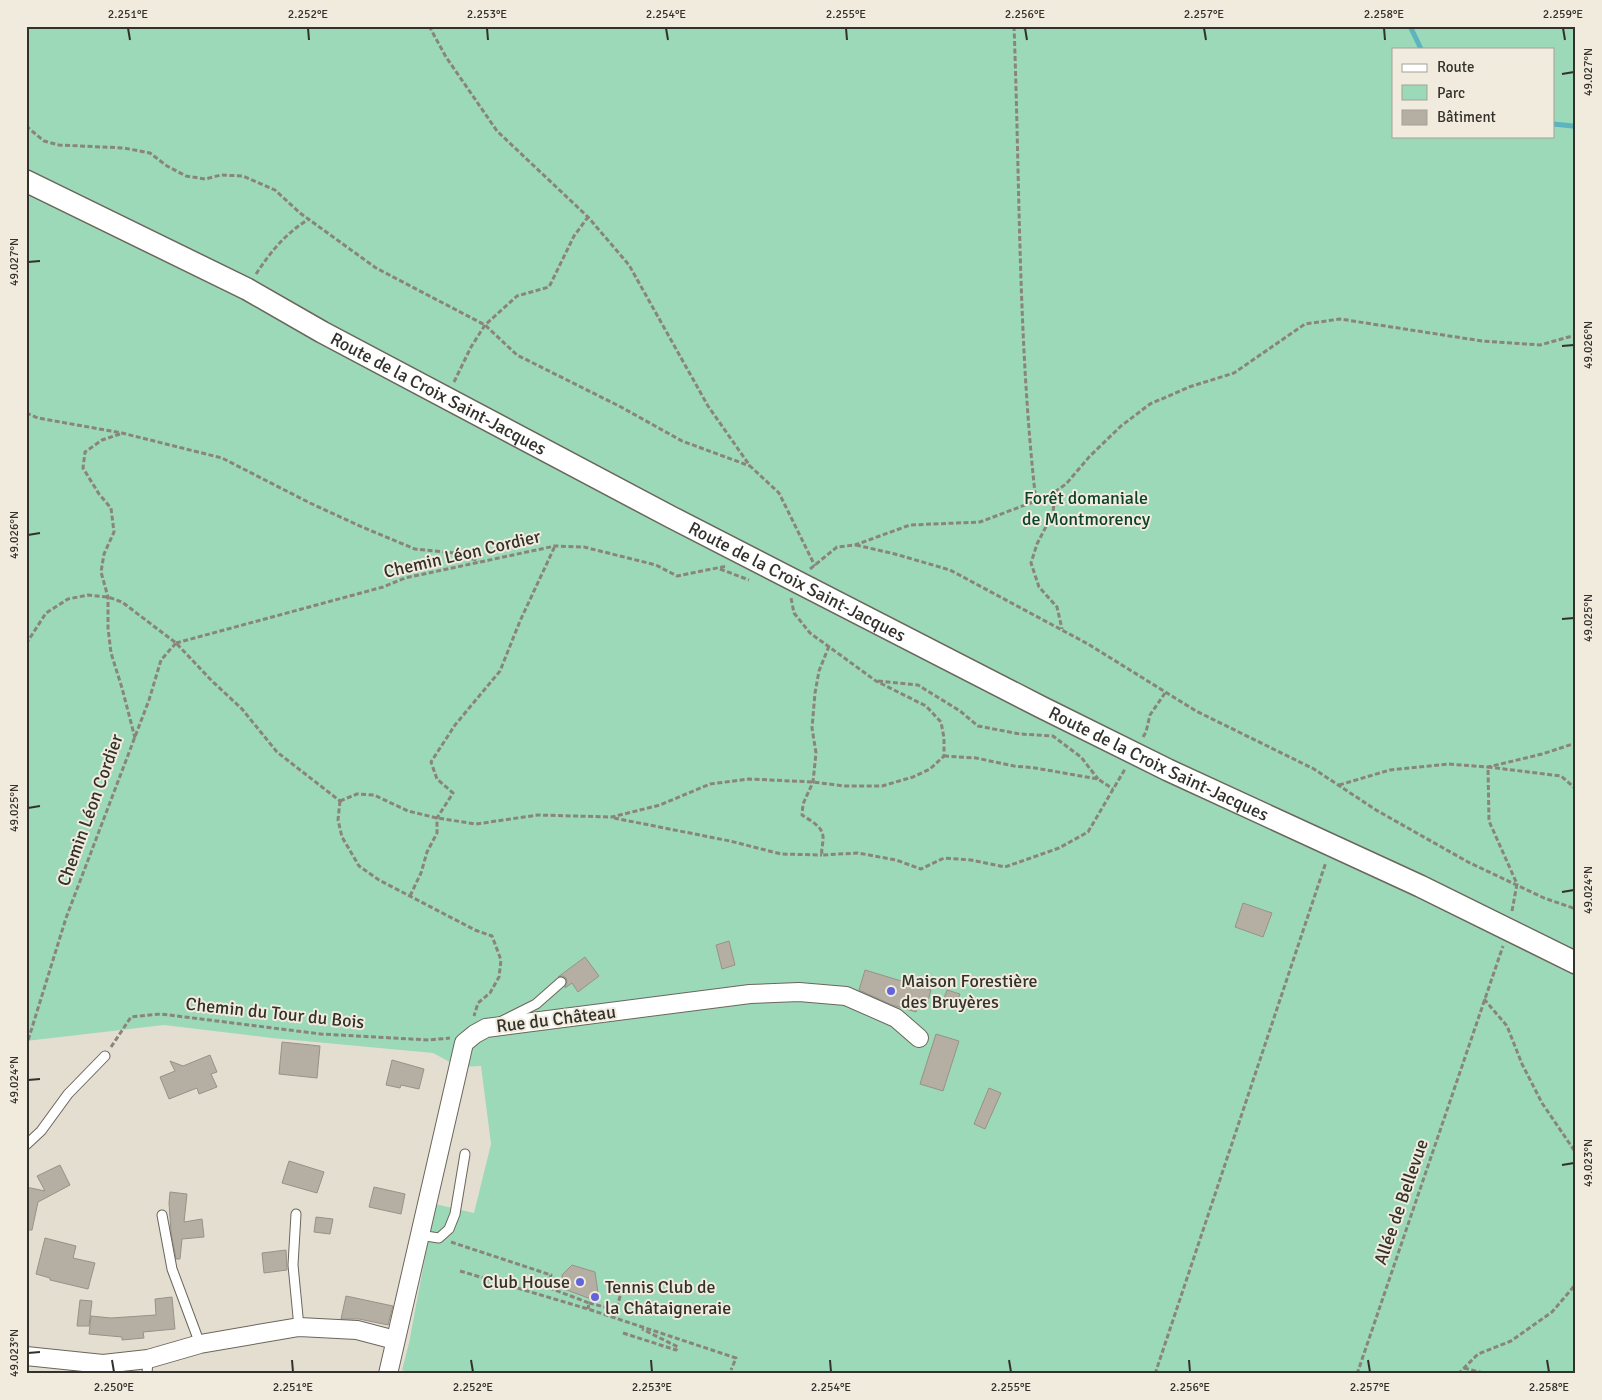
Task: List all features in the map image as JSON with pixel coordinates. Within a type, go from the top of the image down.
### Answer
[{"type":"street","name":"Route de la Croix Saint-Jacques","points":[[26,181],[247,289],[330,336],[671,517],[1134,753],[1420,886],[1576,963]]},
{"type":"street","name":"Rue du Château","points":[[388,1374],[464,1043],[475,1034],[480,1024],[750,994],[799,992],[846,996],[896,1018],[919,1038]]},
{"type":"street","points":[[26,1356],[103,1364],[148,1366],[200,1344],[299,1327],[357,1330],[395,1340]]},
{"type":"lane","points":[[480,1024],[536,1004],[561,982]]},
{"type":"lane","points":[[26,1145],[41,1130],[68,1094],[105,1056]]},
{"type":"lane","points":[[419,1235],[439,1238],[449,1229],[455,1214],[465,1154]]},
{"type":"lane","points":[[296,1214],[293,1266],[299,1327]]},
{"type":"lane","points":[[162,1215],[172,1269],[200,1344]]},
{"type":"path","points":[[429,26],[446,57],[497,131],[588,217],[629,265],[708,406],[750,466],[779,492],[815,566]]},
{"type":"path","points":[[1014,26],[1022,307],[1031,460],[1036,502]]},
{"type":"path","points":[[26,126],[44,141],[59,145],[124,148],[150,153],[167,166],[186,176],[205,179],[221,175],[243,176],[275,190],[300,213],[376,268],[485,325],[517,354],[682,441],[750,466]]},
{"type":"path","points":[[446,398],[471,347],[485,325],[517,296],[549,287],[574,236],[588,217]]},
{"type":"path","points":[[247,289],[270,252],[292,229],[309,219]]},
{"type":"path","points":[[944,756],[944,738],[941,722],[926,706],[876,681],[810,633],[794,613],[789,593],[795,580],[837,547],[855,545],[910,525],[980,522],[1036,502],[1066,484],[1090,456],[1121,426],[1150,404],[1189,387],[1234,373],[1305,324],[1340,319],[1482,341],[1540,345],[1576,335]]},
{"type":"path","points":[[26,413],[38,418],[122,433],[222,458],[310,503],[416,549],[455,553],[480,561]]},
{"type":"path","name":"Chemin Léon Cordier","points":[[26,1047],[66,918],[135,738],[111,653],[108,628],[108,596],[102,572],[104,554],[114,532],[110,508],[83,468],[85,452],[102,440],[122,433]]},
{"type":"path","points":[[1055,491],[1053,513],[1037,544],[1031,563],[1039,587],[1057,607],[1062,630]]},
{"type":"path","points":[[855,545],[950,570],[1088,644],[1196,711],[1314,769],[1376,810],[1468,862],[1544,898],[1576,909]]},
{"type":"path","points":[[410,896],[427,852],[438,833],[437,818],[453,793],[437,779],[432,762],[455,725],[500,671],[520,621],[555,546]]},
{"type":"path","name":"Chemin Léon Cordier","points":[[176,643],[383,587],[405,578],[555,546],[584,547],[656,565],[678,576],[728,566]]},
{"type":"path","points":[[26,644],[46,612],[68,599],[88,595],[108,596],[122,602],[176,643],[242,709],[277,752],[340,801]]},
{"type":"path","points":[[135,738],[161,660],[176,643]]},
{"type":"path","points":[[822,855],[821,849],[824,838],[820,828],[802,815],[803,804],[813,782],[816,753],[812,728],[815,693],[819,671],[829,646]]},
{"type":"path","points":[[876,681],[918,685],[960,711],[978,726],[1020,734],[1053,736],[1081,757],[1098,779],[1113,789]]},
{"type":"path","points":[[340,801],[357,794],[374,795],[408,811],[476,824],[538,815],[612,818],[730,841],[781,854],[822,855],[858,853],[896,860],[921,869],[944,858],[971,860],[1005,867],[1059,848],[1088,832],[1146,732],[1150,715],[1165,693]]},
{"type":"path","points":[[1488,767],[1542,754],[1576,743]]},
{"type":"path","points":[[612,818],[660,805],[710,784],[749,779],[813,782],[844,786],[882,786],[913,777],[930,769],[944,756],[976,758],[1098,779]]},
{"type":"path","points":[[1339,785],[1390,770],[1448,764],[1561,776],[1576,789]]},
{"type":"path","points":[[1488,767],[1489,821],[1517,884]]},
{"type":"path","points":[[340,801],[338,820],[342,837],[359,866],[378,880],[475,930],[492,936],[501,960],[499,977],[490,993],[478,1003],[480,1024]]},
{"type":"path","points":[[1155,1374],[1332,845]]},
{"type":"path","name":"Allée de Bellevue","points":[[1357,1374],[1472,1039],[1484,998],[1509,930],[1517,884]]},
{"type":"path","points":[[1484,998],[1507,1026],[1522,1064],[1542,1103],[1576,1153]]},
{"type":"path","name":"Chemin du Tour du Bois","points":[[105,1056],[131,1018],[160,1014],[321,1034],[430,1040],[459,1038]]},
{"type":"path","points":[[439,1238],[551,1275],[547,1287],[589,1303],[616,1310],[622,1290]]},
{"type":"path","points":[[460,1271],[588,1309],[736,1358],[731,1370]]},
{"type":"path","points":[[1458,1374],[1478,1354],[1512,1341],[1552,1312],[1576,1284]]},
{"type":"path","points":[[588,1309],[589,1303]]},
{"type":"path","points":[[623,1333],[676,1350],[678,1347],[633,1324]]},
{"type":"path","points":[[1464,1368],[1487,1374]]},
{"type":"green space","name":"Forêt domaniale de Montmorency","points":[[26,26],[1576,26],[1576,1374],[415,1374],[402,1370],[409,1343],[435,1204],[474,1213],[491,1144],[481,1066],[459,1067],[433,1053],[272,1038],[164,1025],[26,1041]]},
{"type":"building","points":[[1243,903],[1272,913],[1263,937],[1235,927]]},
{"type":"building","points":[[729,941],[735,965],[722,969],[716,945]]},
{"type":"building","points":[[585,957],[599,976],[578,992],[572,983],[565,988],[566,978],[563,976],[558,977]]},
{"type":"building","name":"Maison Forestière des Bruyères","points":[[865,970],[931,990],[927,1004],[919,1002],[916,1012],[892,1005],[859,990]]},
{"type":"building","points":[[947,990],[960,994],[956,1006],[943,1001]]},
{"type":"building","points":[[936,1034],[959,1041],[943,1091],[920,1084]]},
{"type":"building","points":[[282,1042],[320,1046],[317,1078],[279,1074]]},
{"type":"building","points":[[210,1055],[217,1072],[211,1074],[217,1087],[199,1094],[197,1088],[169,1099],[160,1077],[175,1071],[170,1061],[183,1066]]},
{"type":"building","points":[[392,1060],[424,1069],[419,1089],[401,1085],[400,1088],[386,1085]]},
{"type":"building","points":[[989,1088],[1001,1093],[985,1129],[974,1124]]},
{"type":"building","points":[[289,1161],[324,1172],[317,1193],[282,1183]]},
{"type":"building","points":[[60,1165],[70,1185],[38,1202],[32,1230],[26,1230],[26,1187],[45,1191],[37,1176]]},
{"type":"building","points":[[374,1187],[405,1194],[401,1214],[369,1207]]},
{"type":"building","points":[[170,1192],[187,1194],[184,1222],[202,1219],[204,1237],[182,1239],[180,1259],[176,1259],[171,1232]]},
{"type":"building","points":[[316,1217],[333,1219],[330,1234],[314,1232]]},
{"type":"building","points":[[45,1238],[76,1246],[73,1258],[95,1263],[88,1289],[50,1280],[50,1278],[36,1274]]},
{"type":"building","points":[[286,1250],[287,1270],[264,1273],[262,1253]]},
{"type":"building","name":"Club House","points":[[572,1265],[595,1272],[598,1293],[591,1299],[564,1289],[562,1275]]},
{"type":"building","points":[[346,1296],[393,1306],[388,1325],[359,1319],[341,1319]]},
{"type":"building","points":[[172,1297],[175,1329],[143,1332],[144,1338],[122,1340],[122,1337],[89,1334],[91,1316],[111,1318],[156,1315],[155,1299]]},
{"type":"building","points":[[80,1300],[92,1301],[89,1326],[77,1326]]},
{"type":"waterway","points":[[1410,26],[1421,48]]},
{"type":"waterway","points":[[1554,124],[1576,128]]},
{"type":"place","name":"Maison Forestière des Bruyères","points":[[891,991]]},
{"type":"place","name":"Club House","points":[[580,1282]]},
{"type":"place","name":"Tennis Club de la Châtaigneraie","points":[[595,1297]]}]
